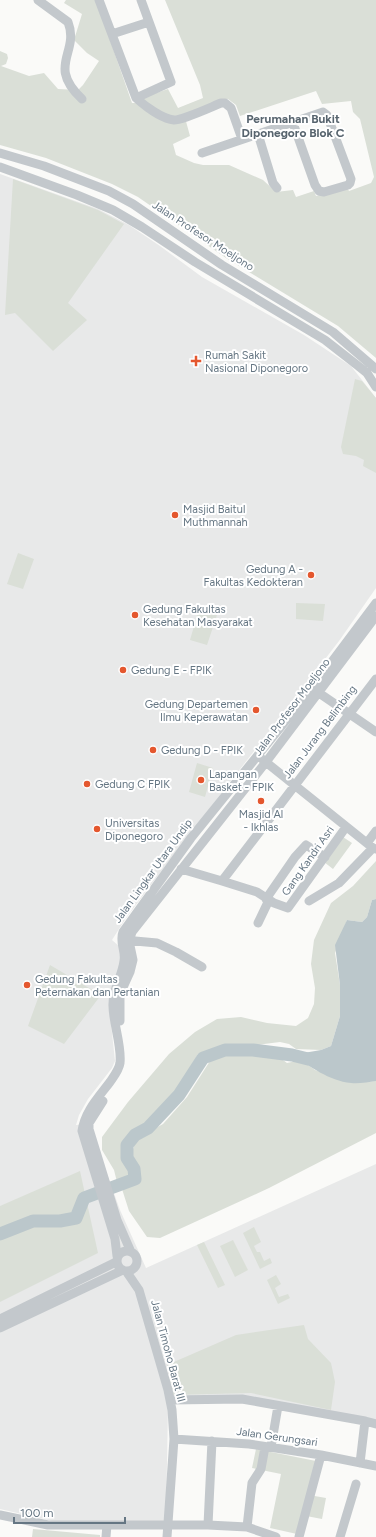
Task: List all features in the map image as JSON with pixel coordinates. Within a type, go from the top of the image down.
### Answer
[{"type":"street","points":[[38,0],[68,22],[71,39],[64,62],[66,79],[72,90],[82,99]]},
{"type":"street","points":[[100,0],[136,98],[145,107],[173,120],[221,103],[225,103],[231,108],[242,139]]},
{"type":"street","points":[[136,98],[171,82],[141,0]]},
{"type":"street","points":[[112,34],[149,22]]},
{"type":"street","points":[[202,153],[293,123],[320,112],[327,114],[351,179],[348,185],[324,192],[319,191],[315,185],[293,123]]},
{"type":"street","points":[[258,134],[273,183],[277,188]]},
{"type":"street","name":"Jalan Profesor Moeljono","points":[[0,153],[44,166],[109,192],[133,204],[222,265],[333,332],[376,369]]},
{"type":"street","points":[[0,167],[33,178],[113,210],[195,262],[326,341],[366,373],[376,387]]},
{"type":"street","points":[[376,603],[316,690],[376,732]]},
{"type":"street","name":"Jalan Profesor Moeljono","points":[[180,869],[266,762],[316,690],[376,616]]},
{"type":"street","name":"Jalan Jurang Belimbing","points":[[222,881],[376,679]]},
{"type":"street","name":"Jalan Lingkar Utara Undip","points":[[117,1259],[114,1224],[87,1136],[89,1123],[126,1065],[117,993],[124,960],[125,940],[123,932],[191,838],[257,756],[316,690]]},
{"type":"street","points":[[257,756],[295,784],[372,847]]},
{"type":"street","name":"Gang Kandri Asri","points":[[222,881],[257,892],[267,900],[288,908],[346,827]]},
{"type":"street","points":[[309,901],[339,884],[372,847],[376,831]]},
{"type":"street","points":[[258,923],[267,900],[295,857],[306,845],[325,857]]},
{"type":"street","points":[[180,869],[222,881]]},
{"type":"street","name":"Jalan Lingkar Utara Undip","points":[[125,940],[180,869]]},
{"type":"street","points":[[125,940],[156,943],[176,952],[202,968]]},
{"type":"street","name":"Jalan Lingkar Utara Undip","points":[[114,1224],[131,1252]]},
{"type":"street","points":[[0,1319],[117,1259],[123,1251],[131,1252],[137,1259],[128,1270],[0,1328]]},
{"type":"street","points":[[117,1259],[120,1268],[128,1270]]},
{"type":"street","name":"Jalan Timoho Barat III","points":[[128,1270],[139,1290],[170,1400],[174,1439],[167,1537]]},
{"type":"street","points":[[170,1400],[242,1399],[376,1424]]},
{"type":"street","points":[[247,1528],[252,1482],[261,1469],[278,1406]]},
{"type":"street","points":[[360,1463],[365,1421]]},
{"type":"street","name":"Jalan Gerungsari","points":[[174,1439],[212,1441],[268,1447],[321,1455],[376,1466]]},
{"type":"street","points":[[208,1525],[212,1441]]},
{"type":"street","points":[[299,1537],[321,1455]]},
{"type":"street","points":[[340,1537],[356,1484]]},
{"type":"street","points":[[0,1515],[48,1525],[208,1525],[247,1528],[276,1537]]},
{"type":"street","points":[[106,1537],[107,1525]]},
{"type":"shaded area","points":[[66,0],[96,0],[132,103],[137,103],[144,97],[168,89],[178,108],[203,98],[200,85],[165,0],[376,0],[376,358],[338,326],[226,258],[138,197],[112,184],[46,158],[0,145],[0,51],[7,54],[8,58],[6,64],[1,66],[29,76],[44,73],[58,89],[78,90],[99,61],[87,53],[74,40],[82,14],[64,3]],"holes":[[[316,91],[322,104],[351,101],[353,112],[360,119],[374,177],[371,183],[349,191],[347,187],[316,196],[314,191],[296,197],[293,190],[276,192],[263,180],[229,165],[203,165],[194,163],[176,155],[173,144],[190,136],[184,114],[228,99],[236,105],[240,116]]]},
{"type":"shaded area","name":"Universitas Diponegoro","points":[[0,174],[98,209],[129,225],[202,277],[304,335],[351,366],[376,398],[376,588],[339,641],[169,861],[126,918],[112,940],[120,947],[123,953],[109,1005],[115,1061],[112,1068],[88,1099],[79,1115],[76,1125],[89,1124],[120,1210],[146,1268],[376,1164],[376,1421],[332,1412],[189,1398],[168,1406],[166,1519],[164,1522],[52,1521],[0,1509]]},
{"type":"shaded area","points":[[13,179],[98,210],[124,224],[68,303],[87,320],[53,351],[15,313],[5,315]]},
{"type":"shaded area","points":[[355,379],[362,381],[376,398],[376,473],[363,466],[364,460],[356,456],[343,454],[341,447]]},
{"type":"shaded area","points":[[18,553],[34,559],[23,589],[7,584]]},
{"type":"shaded area","points":[[296,603],[325,604],[323,621],[296,619]]},
{"type":"shaded area","points":[[199,609],[217,615],[207,645],[190,640]]},
{"type":"shaded area","name":"Lapangan Basket - FPIK","points":[[197,763],[213,768],[205,797],[189,792]]},
{"type":"shaded area","points":[[343,837],[352,843],[333,869],[324,862]]},
{"type":"shaded area","points":[[376,861],[376,899],[372,900],[367,917],[362,922],[347,920],[335,953],[340,985],[340,1016],[331,1046],[321,1050],[296,1049],[289,1044],[280,1042],[224,1047],[198,1054],[177,1091],[146,1122],[134,1131],[125,1142],[125,1163],[131,1175],[117,1182],[114,1170],[102,1150],[102,1137],[128,1102],[169,1054],[195,1032],[217,1019],[241,1017],[267,1023],[296,1026],[308,1018],[314,1004],[315,988],[311,964],[314,940],[331,903],[353,886]]},
{"type":"shaded area","points":[[376,899],[376,1081],[360,1083],[343,1082],[327,1076],[292,1055],[321,1050],[331,1046],[340,1016],[340,985],[335,945],[347,920],[362,922],[367,917],[372,900]]},
{"type":"shaded area","points":[[50,965],[101,995],[64,1044],[28,1026]]},
{"type":"shaded area","points":[[220,1055],[268,1055],[281,1059],[287,1063],[301,1060],[315,1070],[352,1083],[376,1081],[376,1133],[269,1188],[160,1238],[147,1237],[129,1211],[122,1189],[140,1182],[138,1167],[131,1156],[136,1139],[163,1124],[187,1097],[210,1061]]},
{"type":"shaded area","points":[[80,1171],[98,1253],[0,1302],[0,1206]]},
{"type":"shaded area","points":[[254,1227],[261,1242],[254,1246],[257,1252],[260,1252],[264,1261],[270,1258],[272,1263],[260,1269],[243,1233]]},
{"type":"shaded area","points":[[233,1240],[248,1270],[235,1277],[220,1246]]},
{"type":"shaded area","points":[[204,1242],[225,1285],[218,1288],[197,1245]]},
{"type":"shaded area","points":[[276,1275],[281,1284],[275,1288],[279,1297],[288,1294],[290,1298],[278,1304],[267,1280]]},
{"type":"shaded area","points":[[304,1325],[308,1339],[331,1363],[335,1382],[331,1410],[251,1393],[173,1395],[167,1365],[236,1335]]},
{"type":"shaded area","points":[[256,1449],[316,1461],[309,1495],[326,1498],[322,1519],[301,1515],[297,1534],[270,1528],[281,1474],[252,1468]]},
{"type":"shaded area","points":[[33,1529],[100,1535],[100,1537],[32,1537]]},
{"type":"waterway","points":[[0,1234],[33,1221],[60,1221],[76,1218],[84,1198],[135,1179],[134,1169],[127,1158],[127,1145],[135,1135],[148,1128],[179,1095],[203,1058],[225,1050],[253,1050],[292,1055],[308,1059]]},
{"type":"place","name":"Rumah Sakit Nasional Diponegoro","points":[[196,361]]},
{"type":"place","name":"Masjid Baitul Muthmannah","points":[[175,515]]},
{"type":"place","name":"Gedung A - Fakultas Kedokteran","points":[[311,575]]},
{"type":"place","name":"Gedung Fakultas Kesehatan Masyarakat","points":[[135,615]]},
{"type":"place","name":"Gedung E - FPIK","points":[[123,670]]},
{"type":"place","name":"Gedung Departemen Ilmu Keperawatan","points":[[256,710]]},
{"type":"place","name":"Gedung D - FPIK","points":[[153,750]]},
{"type":"place","name":"Lapangan Basket - FPIK","points":[[201,780]]},
{"type":"place","name":"Gedung C FPIK","points":[[87,784]]},
{"type":"place","name":"Masjid Al - Ikhlas","points":[[261,801]]},
{"type":"place","name":"Universitas Diponegoro","points":[[97,829]]},
{"type":"place","name":"Gedung Fakultas Peternakan dan Pertanian","points":[[27,985]]},
{"type":"district","name":"Perumahan Bukit Diponegoro Blok C","points":[[293,126]]}]
